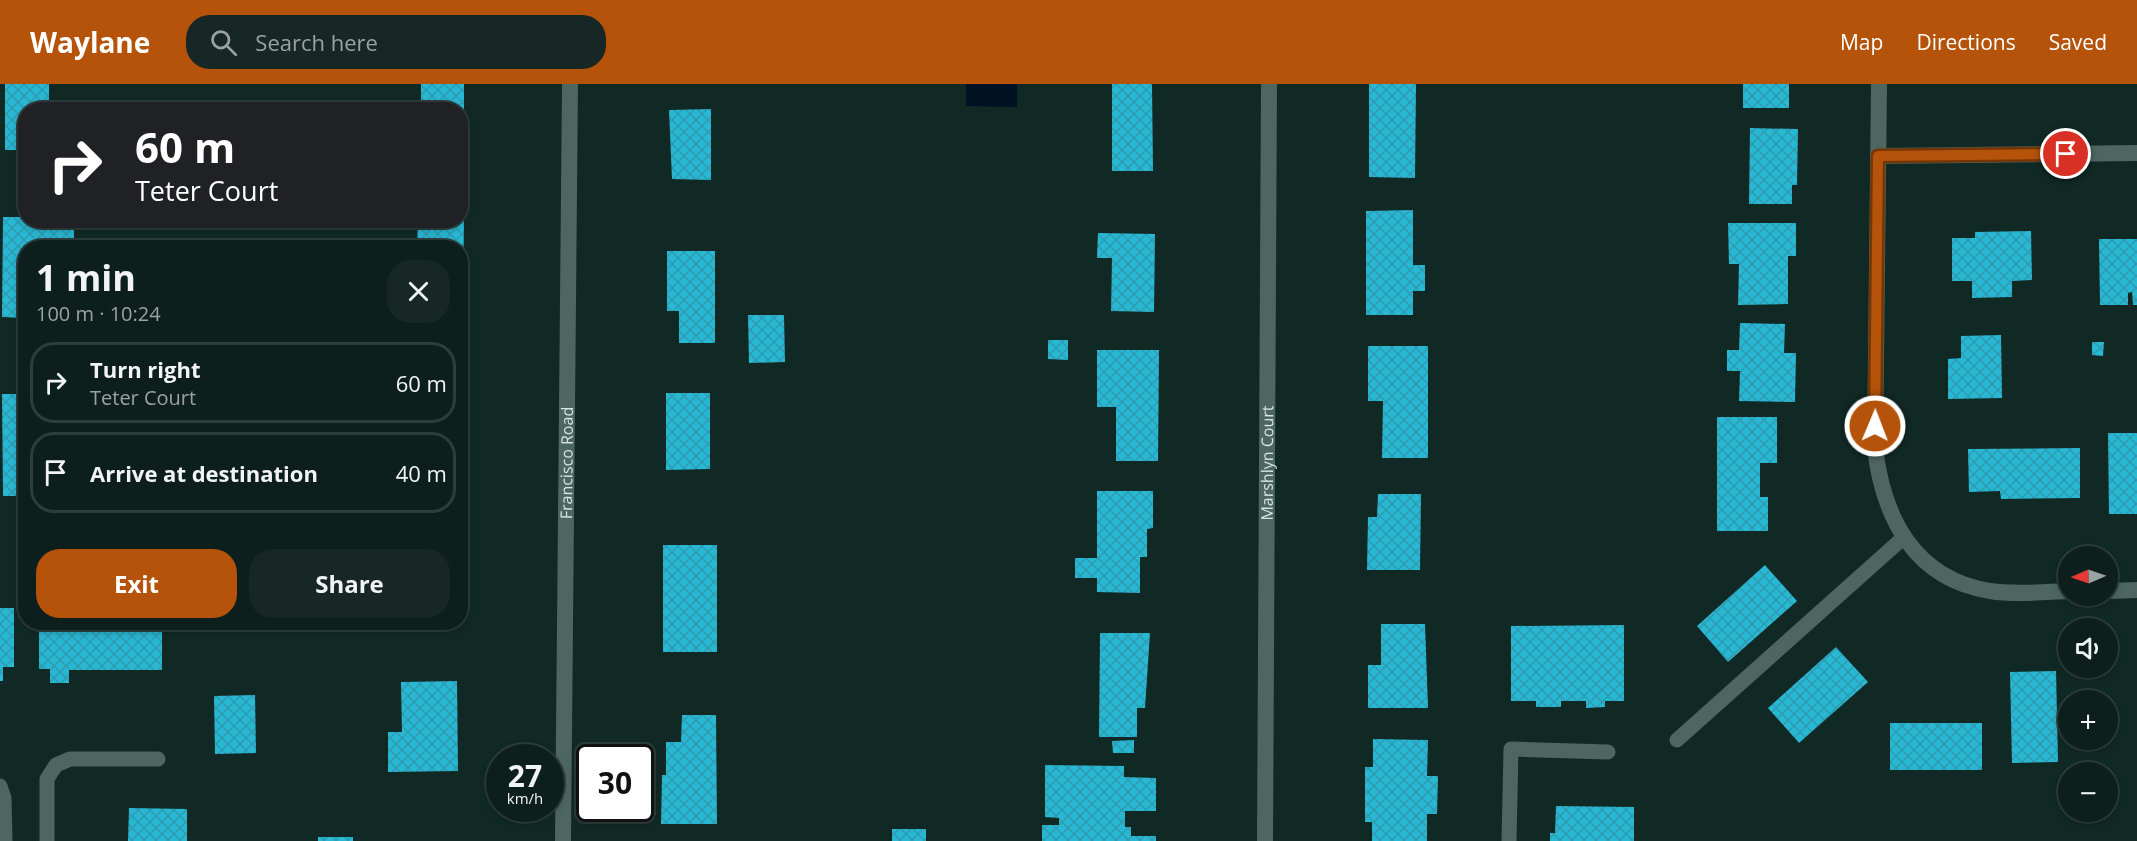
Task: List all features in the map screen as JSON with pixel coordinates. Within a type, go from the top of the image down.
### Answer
[{"type":"street","name":"Francisco Road","points":[[563,841],[570,84]]},
{"type":"street","name":"Marshlyn Court","points":[[1265,841],[1269,84]]},
{"type":"street","points":[[1879,84],[1875,448],[1878,477],[1886,503],[1903,538],[1914,551],[1937,570],[1961,583],[1990,591],[2058,591]]},
{"type":"street","points":[[1878,156],[2137,153]]},
{"type":"street","points":[[2118,591],[2137,590]]},
{"type":"lane","points":[[1677,740],[1903,538]]},
{"type":"lane","points":[[1509,841],[1511,749],[1608,752]]},
{"type":"lane","points":[[46,841],[47,779],[56,765],[70,759],[158,759]]},
{"type":"lane","points":[[0,786],[4,798],[5,841]]},
{"type":"water","points":[[966,84],[1017,84],[1017,107],[966,106]]},
{"type":"building","points":[[5,84],[49,84],[49,102],[18,102],[18,150],[5,150]]},
{"type":"building","points":[[421,84],[464,84],[464,102],[421,102]]},
{"type":"building","points":[[1112,84],[1152,84],[1153,171],[1112,171]]},
{"type":"building","points":[[1369,84],[1416,84],[1415,178],[1369,177]]},
{"type":"building","points":[[1743,84],[1789,84],[1789,108],[1743,108]]},
{"type":"building","points":[[711,109],[711,180],[672,179],[669,110]]},
{"type":"building","points":[[1750,128],[1798,129],[1797,185],[1792,185],[1792,204],[1749,204]]},
{"type":"building","points":[[1413,210],[1413,265],[1425,265],[1425,291],[1413,291],[1413,315],[1366,315],[1366,211]]},
{"type":"building","points":[[3,217],[18,217],[18,228],[74,228],[74,240],[18,240],[18,318],[2,317]]},
{"type":"building","points":[[1728,223],[1796,223],[1796,256],[1788,256],[1788,304],[1738,305],[1739,264],[1729,264]]},
{"type":"building","points":[[418,228],[464,228],[464,240],[417,240]]},
{"type":"building","points":[[2031,231],[2032,280],[2012,281],[2012,297],[1972,298],[1972,281],[1952,281],[1952,238],[1975,238],[1975,232]]},
{"type":"building","points":[[1098,233],[1155,234],[1154,312],[1111,311],[1112,258],[1097,258]]},
{"type":"building","points":[[2099,239],[2137,239],[2137,305],[2133,305],[2132,292],[2128,293],[2128,305],[2100,305]]},
{"type":"building","points":[[667,251],[715,251],[715,343],[679,343],[679,311],[667,311]]},
{"type":"building","points":[[748,315],[784,315],[785,362],[749,363]]},
{"type":"building","points":[[1740,323],[1785,324],[1784,353],[1796,353],[1795,402],[1739,401],[1740,371],[1727,371],[1727,350],[1739,350]]},
{"type":"building","points":[[2001,335],[2002,398],[1948,399],[1948,359],[1961,358],[1961,336]]},
{"type":"building","points":[[1048,340],[1068,340],[1068,360],[1048,359]]},
{"type":"building","points":[[2092,342],[2104,342],[2103,356],[2092,355]]},
{"type":"building","points":[[1368,346],[1428,346],[1428,458],[1382,458],[1383,401],[1368,401]]},
{"type":"building","points":[[1097,350],[1159,350],[1158,461],[1116,461],[1116,407],[1097,407]]},
{"type":"building","points":[[666,393],[710,393],[710,469],[666,470]]},
{"type":"building","points":[[2,394],[18,394],[18,496],[3,496]]},
{"type":"building","points":[[1717,417],[1777,417],[1777,463],[1760,463],[1760,497],[1768,497],[1768,531],[1717,531]]},
{"type":"building","points":[[2108,433],[2137,433],[2137,514],[2109,514]]},
{"type":"building","points":[[2080,448],[2080,498],[2001,499],[2000,491],[1969,492],[1968,449]]},
{"type":"building","points":[[1097,491],[1153,491],[1153,528],[1147,529],[1147,557],[1140,557],[1140,593],[1097,592],[1097,578],[1075,578],[1075,558],[1097,558]]},
{"type":"building","points":[[1378,494],[1421,494],[1420,570],[1367,570],[1368,517],[1377,517]]},
{"type":"building","points":[[663,545],[717,545],[717,652],[663,652]]},
{"type":"building","points":[[1765,565],[1797,601],[1728,662],[1697,626]]},
{"type":"building","points":[[0,608],[14,608],[14,667],[3,667],[3,681],[0,681]]},
{"type":"building","points":[[1381,624],[1425,624],[1428,708],[1368,708],[1368,665],[1381,665]]},
{"type":"building","points":[[1624,625],[1624,701],[1605,701],[1605,707],[1586,708],[1586,701],[1561,701],[1561,707],[1536,707],[1536,701],[1511,701],[1511,626]]},
{"type":"building","points":[[39,630],[162,630],[162,670],[69,670],[69,683],[50,683],[50,669],[39,669]]},
{"type":"building","points":[[1100,633],[1150,633],[1145,708],[1137,708],[1137,737],[1099,737]]},
{"type":"building","points":[[1836,647],[1868,682],[1799,743],[1768,708]]},
{"type":"building","points":[[2056,671],[2058,762],[2012,763],[2010,672]]},
{"type":"building","points":[[457,681],[458,771],[388,772],[388,732],[402,732],[401,682]]},
{"type":"building","points":[[255,695],[256,753],[215,754],[214,696]]},
{"type":"building","points":[[682,715],[716,715],[717,824],[661,824],[662,775],[666,775],[666,742],[681,742]]},
{"type":"building","points":[[1890,723],[1982,723],[1982,770],[1890,770]]},
{"type":"building","points":[[1373,739],[1428,740],[1427,776],[1438,776],[1437,814],[1427,814],[1427,841],[1372,841],[1372,822],[1365,822],[1365,767],[1373,767]]},
{"type":"building","points":[[1134,740],[1134,753],[1113,753],[1112,741]]},
{"type":"building","points":[[1045,765],[1124,766],[1124,777],[1156,778],[1156,811],[1125,811],[1125,827],[1131,827],[1131,836],[1156,836],[1156,841],[1042,841],[1042,825],[1059,825],[1059,818],[1045,817]]},
{"type":"building","points":[[1556,806],[1634,807],[1634,841],[1550,841],[1550,833],[1555,833]]},
{"type":"building","points":[[129,808],[187,809],[187,841],[128,841]]},
{"type":"building","points":[[892,829],[926,829],[926,841],[892,841]]},
{"type":"building","points":[[318,837],[353,837],[353,841],[318,841]]},
{"type":"route","points":[[1875,426],[1878,156],[2066,154]]}]
